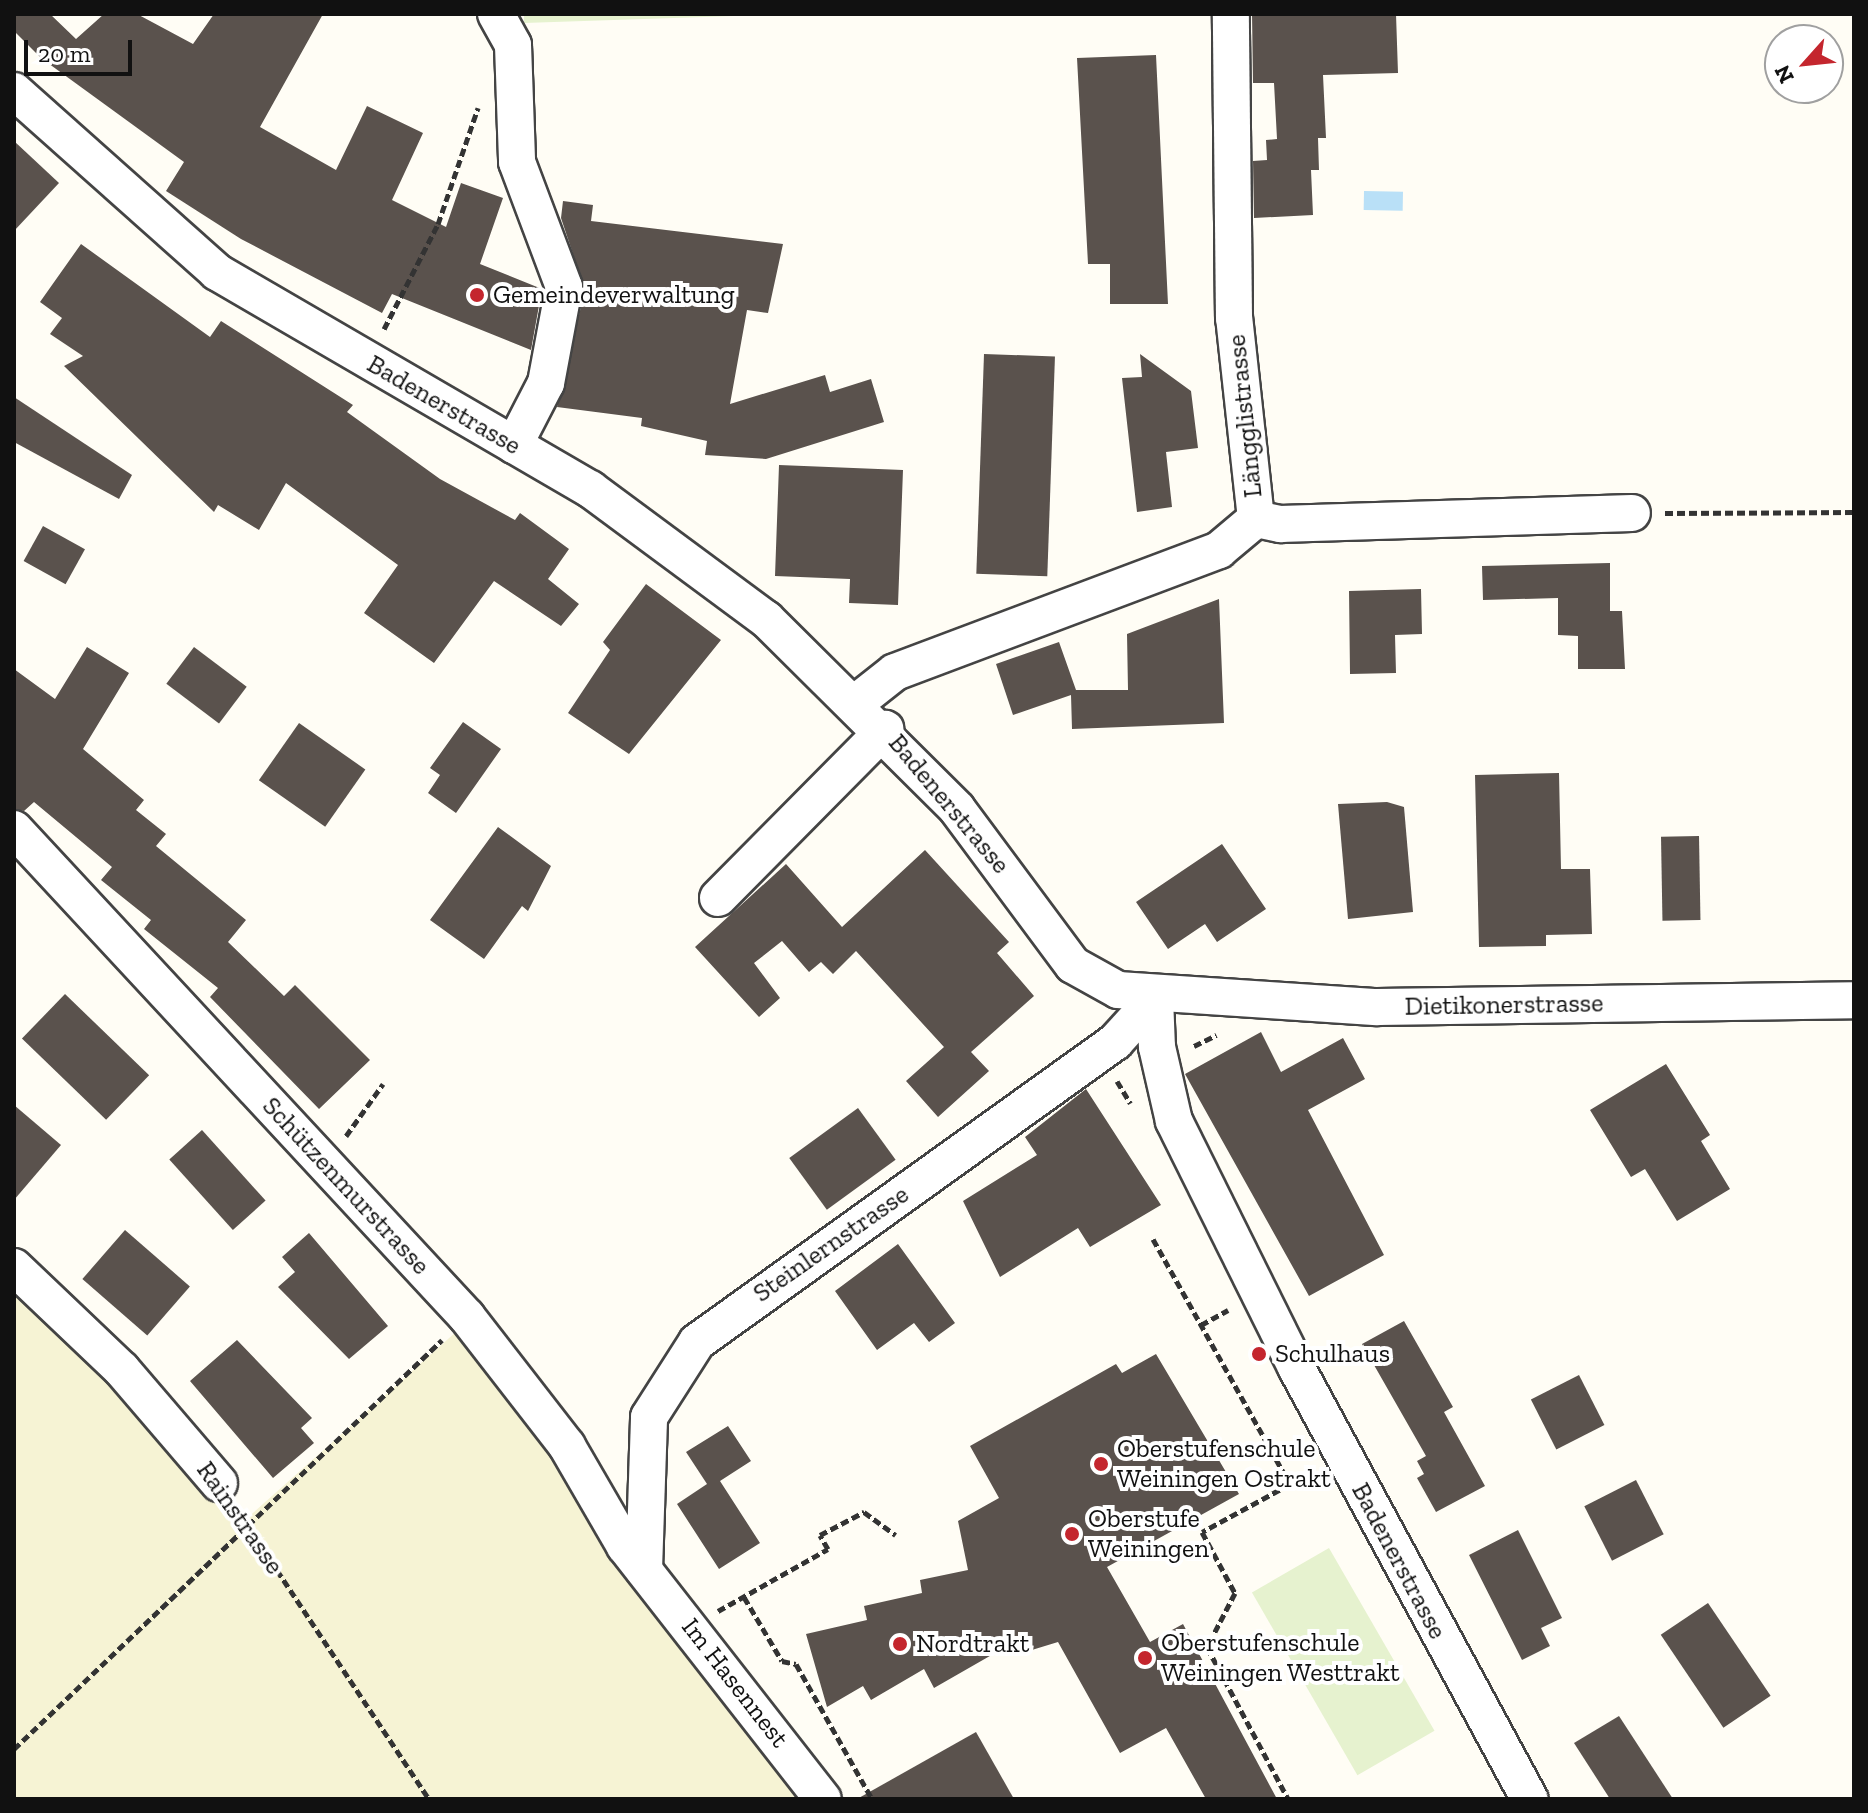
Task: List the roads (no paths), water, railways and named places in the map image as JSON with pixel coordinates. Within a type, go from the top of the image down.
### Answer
[{"type":"street","points":[[496,14],[513,45],[517,162],[564,287],[546,383],[514,445]]},
{"type":"street","name":"Längglistrasse","points":[[857,702],[895,672],[1219,550],[1256,519],[1234,318],[1231,14]]},
{"type":"street","name":"Badenerstrasse","points":[[14,91],[217,272],[514,445],[662,538],[885,729],[957,809],[1073,965],[1118,990],[1155,998],[1157,1047],[1174,1121],[1296,1367],[1530,1799]]},
{"type":"street","points":[[1256,519],[1280,524],[1632,513]]},
{"type":"street","points":[[718,898],[885,729]]},
{"type":"street","name":"Schützenmurstrasse","points":[[14,829],[467,1317],[537,1403],[644,1570]]},
{"type":"street","name":"Dietikonerstrasse","points":[[1155,998],[1377,1007],[1854,1000]]},
{"type":"street","name":"Steinlernstrasse","points":[[644,1570],[649,1417],[697,1342],[1115,1042],[1155,998]]},
{"type":"street","name":"Rainstrasse","points":[[14,1267],[122,1370],[219,1483]]},
{"type":"street","name":"Im Hasennest","points":[[644,1570],[823,1799]]},
{"type":"water","points":[[1364,191],[1403,192],[1403,211],[1364,210]]},
{"type":"place","name":"Gemeindeverwaltung","points":[[477,295]]},
{"type":"place","name":"Schulhaus","points":[[1259,1354]]},
{"type":"place","name":"Oberstufenschule Weiningen Ostrakt","points":[[1101,1464]]},
{"type":"place","name":"Oberstufe Weiningen","points":[[1072,1534]]},
{"type":"place","name":"Nordtrakt","points":[[900,1644]]},
{"type":"place","name":"Oberstufenschule Weiningen Westtrakt","points":[[1145,1658]]}]
